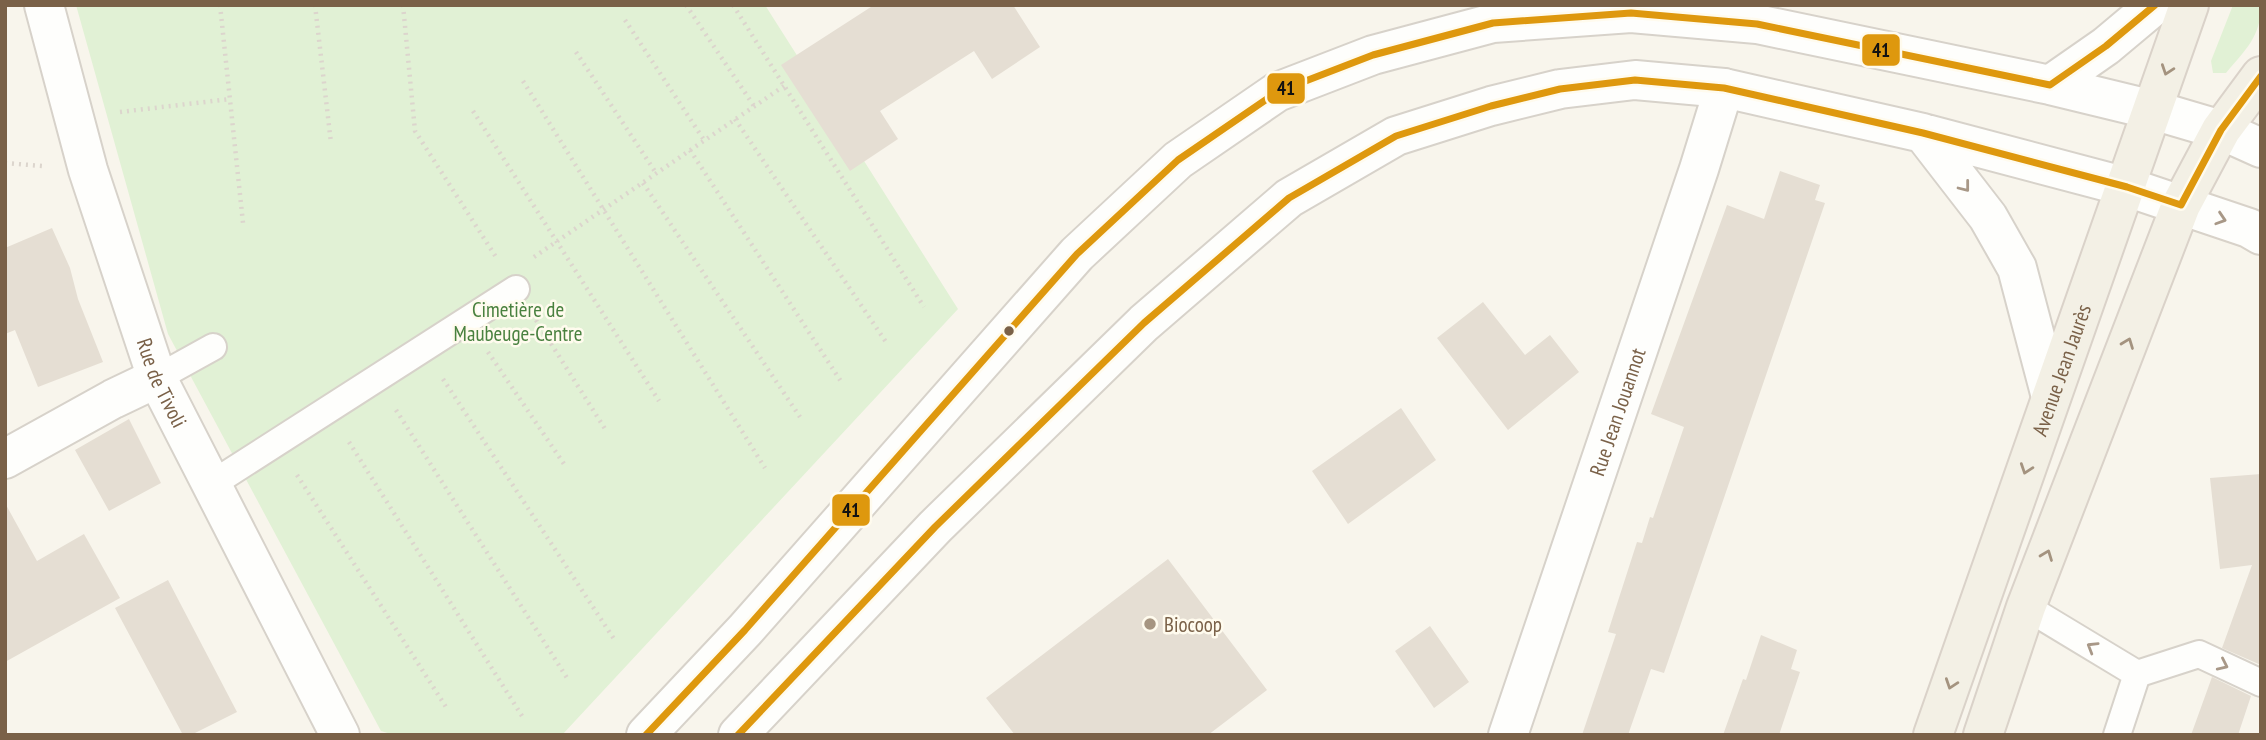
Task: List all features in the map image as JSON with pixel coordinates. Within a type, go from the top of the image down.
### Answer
[{"type":"main road","name":"Avenue Jean Jaurès","points":[[1933,735],[2189,5]]},
{"type":"main road","points":[[1983,735],[2026,607],[2181,205],[2221,130],[2261,76]]},
{"type":"street","name":"Rue de Tivoli","points":[[44,5],[88,170],[157,378],[340,735]]},
{"type":"street","points":[[2050,85],[2106,46],[2155,5]]},
{"type":"street","points":[[646,735],[745,630],[1077,254],[1178,160],[1278,92],[1373,55],[1493,23],[1631,13],[1757,24],[2050,85],[2153,110],[2221,130],[2261,148]]},
{"type":"street","points":[[738,735],[935,527],[1144,323],[1289,198],[1396,136],[1491,106],[1560,89],[1635,80],[1724,88],[1923,133],[2127,187],[2249,228],[2261,235]]},
{"type":"street","name":"Rue Jean Jouannot","points":[[1508,735],[1695,183],[1724,88]]},
{"type":"street","points":[[1923,133],[1988,216],[2017,268],[2051,397]]},
{"type":"street","points":[[5,459],[113,399],[157,378]]},
{"type":"lane","points":[[212,484],[466,320],[512,282]]},
{"type":"lane","points":[[157,378],[213,347]]},
{"type":"lane","points":[[2026,607],[2137,674],[2199,654],[2261,683]]},
{"type":"lane","points":[[2117,735],[2137,674]]},
{"type":"path","points":[[220,5],[243,223]]},
{"type":"path","points":[[315,5],[331,143]]},
{"type":"path","points":[[403,5],[415,131],[607,432]]},
{"type":"path","points":[[686,5],[754,106]]},
{"type":"path","points":[[733,5],[924,307]]},
{"type":"path","points":[[625,20],[704,140]]},
{"type":"path","points":[[576,52],[656,173]]},
{"type":"path","points":[[523,81],[765,468]]},
{"type":"path","points":[[512,282],[557,241],[784,86]]},
{"type":"path","points":[[120,112],[230,99]]},
{"type":"path","points":[[473,111],[659,401]]},
{"type":"path","points":[[735,119],[886,342]]},
{"type":"path","points":[[690,150],[842,383]]},
{"type":"path","points":[[643,183],[800,417]]},
{"type":"path","points":[[466,320],[564,464]]},
{"type":"path","points":[[423,348],[614,639]]},
{"type":"path","points":[[376,378],[569,681]]},
{"type":"path","points":[[328,409],[522,716]]},
{"type":"path","points":[[276,442],[446,707]]},
{"type":"green space","name":"Cimetière de Maubeuge-Centre","points":[[76,5],[765,5],[958,309],[562,735],[394,735],[381,731],[168,334]]},
{"type":"green space","points":[[2233,5],[2261,5],[2258,26],[2251,42],[2226,73],[2213,73],[2211,61]]},
{"type":"building","points":[[874,5],[1013,5],[1040,47],[992,79],[974,51],[880,111],[898,139],[850,171],[781,65]]},
{"type":"building","points":[[1780,171],[1820,185],[1815,200],[1825,203],[1664,673],[1651,669],[1628,735],[1582,735],[1616,634],[1608,632],[1637,542],[1642,543],[1650,517],[1653,518],[1684,427],[1651,414],[1727,205],[1764,219]]},
{"type":"building","points":[[52,228],[70,268],[78,299],[103,362],[38,387],[15,330],[5,334],[5,248]]},
{"type":"building","points":[[1483,302],[1525,355],[1550,335],[1579,372],[1508,430],[1437,338]]},
{"type":"building","points":[[1401,408],[1436,460],[1348,524],[1312,471]]},
{"type":"building","points":[[129,419],[161,483],[109,511],[75,450]]},
{"type":"building","points":[[2261,474],[2261,665],[2222,648],[2252,565],[2220,569],[2210,478]]},
{"type":"building","points":[[5,503],[37,561],[84,534],[120,598],[5,662]]},
{"type":"building","name":"Biocoop","points":[[1168,559],[1267,690],[1208,735],[1015,735],[986,698]]},
{"type":"building","points":[[168,580],[237,712],[191,735],[183,735],[115,608]]},
{"type":"building","points":[[1430,626],[1469,682],[1434,708],[1395,651]]},
{"type":"building","points":[[1761,635],[1797,650],[1791,669],[1800,672],[1779,735],[1723,735],[1743,679],[1746,680]]},
{"type":"building","points":[[2212,677],[2251,696],[2238,735],[2191,735]]},
{"type":"transit line","name":"41","points":[[646,735],[745,630],[1077,254],[1178,160],[1277,92],[1373,55],[1493,23],[1631,13],[1757,24],[2050,85],[2106,46],[2155,5]]},
{"type":"transit line","name":"41","points":[[738,735],[935,527],[1144,323],[1289,198],[1396,136],[1491,106],[1560,89],[1635,80],[1724,88],[1923,133],[2127,187],[2181,205],[2221,130],[2261,76]]},
{"type":"place","name":"Biocoop","points":[[1150,624]]}]
